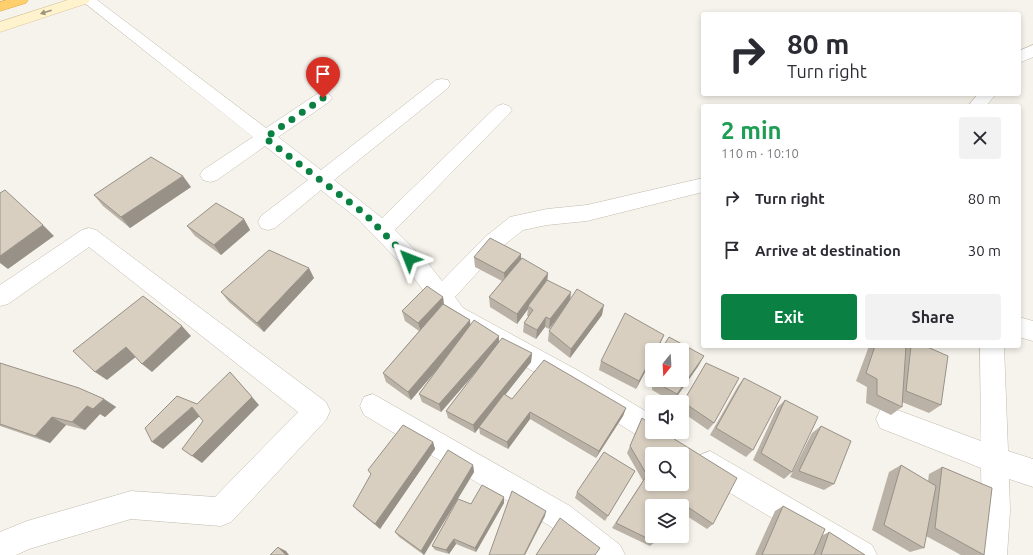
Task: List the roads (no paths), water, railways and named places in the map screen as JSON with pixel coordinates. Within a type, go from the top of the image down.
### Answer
[{"type":"highway","points":[[0,7],[20,0]]},
{"type":"street","points":[[0,27],[83,0]]},
{"type":"street","points":[[88,0],[365,214],[419,268],[455,315],[568,378],[645,426]]},
{"type":"street","points":[[1021,57],[1033,50]]},
{"type":"street","points":[[268,222],[442,84]]},
{"type":"street","points":[[979,104],[985,96]]},
{"type":"street","points":[[210,175],[323,98]]},
{"type":"street","points":[[381,231],[503,110]]},
{"type":"street","points":[[441,297],[492,243],[517,223],[547,217],[587,213],[701,185]]},
{"type":"street","points":[[0,297],[89,236],[317,411],[221,512],[131,505],[27,534],[0,547]]},
{"type":"street","points":[[1021,328],[1033,331]]},
{"type":"street","points":[[992,348],[996,512],[992,555]]},
{"type":"street","points":[[373,406],[560,516],[610,555]]},
{"type":"street","points":[[888,419],[919,429],[996,462],[1033,473]]},
{"type":"street","points":[[674,443],[862,555]]}]
